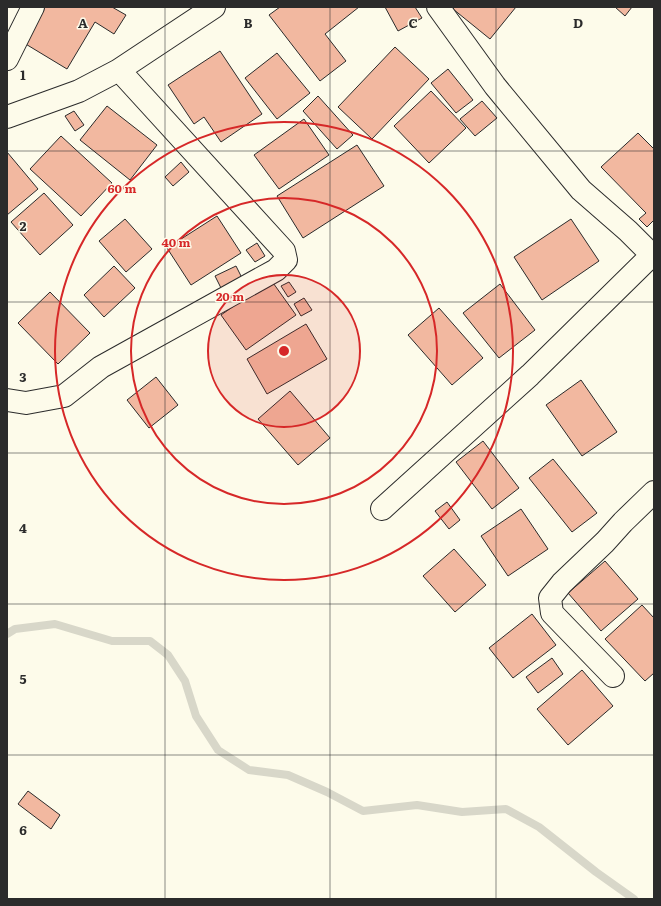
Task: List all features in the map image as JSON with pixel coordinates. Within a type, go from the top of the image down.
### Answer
[{"type":"street","points":[[7,59],[33,7]]},
{"type":"street","points":[[7,117],[79,91],[119,70],[214,7]]},
{"type":"street","points":[[382,509],[530,375],[653,254],[581,190],[495,86],[438,7]]},
{"type":"street","points":[[7,400],[26,403],[64,396],[101,367],[276,270],[286,260],[284,251],[119,70]]},
{"type":"street","points":[[614,676],[552,613],[550,598],[562,583],[654,492]]},
{"type":"building","points":[[45,7],[112,7],[126,15],[114,34],[95,22],[67,69],[24,43]]},
{"type":"building","points":[[280,7],[359,7],[325,34],[346,61],[320,81],[269,15]]},
{"type":"building","points":[[385,7],[415,7],[422,18],[398,31]]},
{"type":"building","points":[[454,7],[516,7],[490,39],[453,9]]},
{"type":"building","points":[[615,7],[632,7],[625,16]]},
{"type":"building","points":[[395,47],[429,79],[372,139],[338,107]]},
{"type":"building","points":[[220,51],[262,114],[221,142],[204,117],[194,124],[168,85]]},
{"type":"building","points":[[277,53],[310,93],[277,119],[245,78]]},
{"type":"building","points":[[448,69],[473,100],[456,113],[431,83]]},
{"type":"building","points":[[431,91],[466,128],[429,163],[394,126]]},
{"type":"building","points":[[318,96],[353,135],[337,149],[303,111]]},
{"type":"building","points":[[482,101],[497,118],[475,136],[460,119]]},
{"type":"building","points":[[107,106],[157,145],[130,180],[80,140]]},
{"type":"building","points":[[74,111],[84,125],[75,131],[65,116]]},
{"type":"building","points":[[304,119],[329,155],[279,189],[254,155]]},
{"type":"building","points":[[638,133],[654,149],[654,220],[647,227],[639,219],[646,213],[601,167]]},
{"type":"building","points":[[61,136],[112,183],[81,216],[30,169]]},
{"type":"building","points":[[357,145],[384,186],[303,238],[277,196]]},
{"type":"building","points":[[7,152],[38,189],[7,215]]},
{"type":"building","points":[[181,162],[189,172],[173,186],[165,177]]},
{"type":"building","points":[[44,193],[73,225],[40,255],[11,222]]},
{"type":"building","points":[[217,216],[241,253],[191,285],[167,248]]},
{"type":"building","points":[[125,219],[152,249],[126,272],[99,241]]},
{"type":"building","points":[[571,219],[599,261],[542,300],[514,257]]},
{"type":"building","points":[[257,243],[265,256],[255,262],[246,250]]},
{"type":"building","points":[[114,266],[135,288],[104,317],[84,295]]},
{"type":"building","points":[[236,266],[242,278],[221,288],[215,276]]},
{"type":"building","points":[[271,280],[296,315],[246,350],[221,315]]},
{"type":"building","points":[[289,282],[296,292],[288,297],[281,286]]},
{"type":"building","points":[[500,284],[535,330],[499,358],[463,313]]},
{"type":"building","points":[[50,292],[90,333],[58,364],[18,323]]},
{"type":"building","points":[[304,298],[312,310],[301,316],[294,304]]},
{"type":"building","points":[[439,308],[483,358],[452,385],[408,335]]},
{"type":"building","points":[[306,324],[327,359],[267,394],[247,359]]},
{"type":"building","points":[[156,377],[178,405],[149,428],[127,400]]},
{"type":"building","points":[[581,380],[617,432],[582,456],[546,405]]},
{"type":"building","points":[[290,391],[330,438],[298,465],[258,419]]},
{"type":"building","points":[[483,441],[519,488],[492,509],[456,462]]},
{"type":"building","points":[[553,459],[597,513],[572,532],[529,478]]},
{"type":"building","points":[[447,502],[460,520],[449,529],[435,511]]},
{"type":"building","points":[[521,509],[548,549],[508,576],[481,536]]},
{"type":"building","points":[[454,549],[486,585],[455,612],[423,576]]},
{"type":"building","points":[[605,561],[638,599],[601,631],[568,593]]},
{"type":"building","points":[[642,605],[654,618],[654,673],[645,681],[605,639]]},
{"type":"building","points":[[532,614],[556,645],[513,678],[489,648]]},
{"type":"building","points":[[552,658],[563,674],[538,693],[526,677]]},
{"type":"building","points":[[582,670],[613,706],[568,745],[537,709]]},
{"type":"building","points":[[28,791],[60,815],[51,829],[18,804]]},
{"type":"waterway","points":[[7,634],[15,629],[55,624],[112,641],[150,641],[168,655],[185,681],[196,716],[218,750],[249,770],[288,775],[327,792],[363,811],[417,805],[462,812],[506,809],[539,827],[596,872],[634,899]]}]
